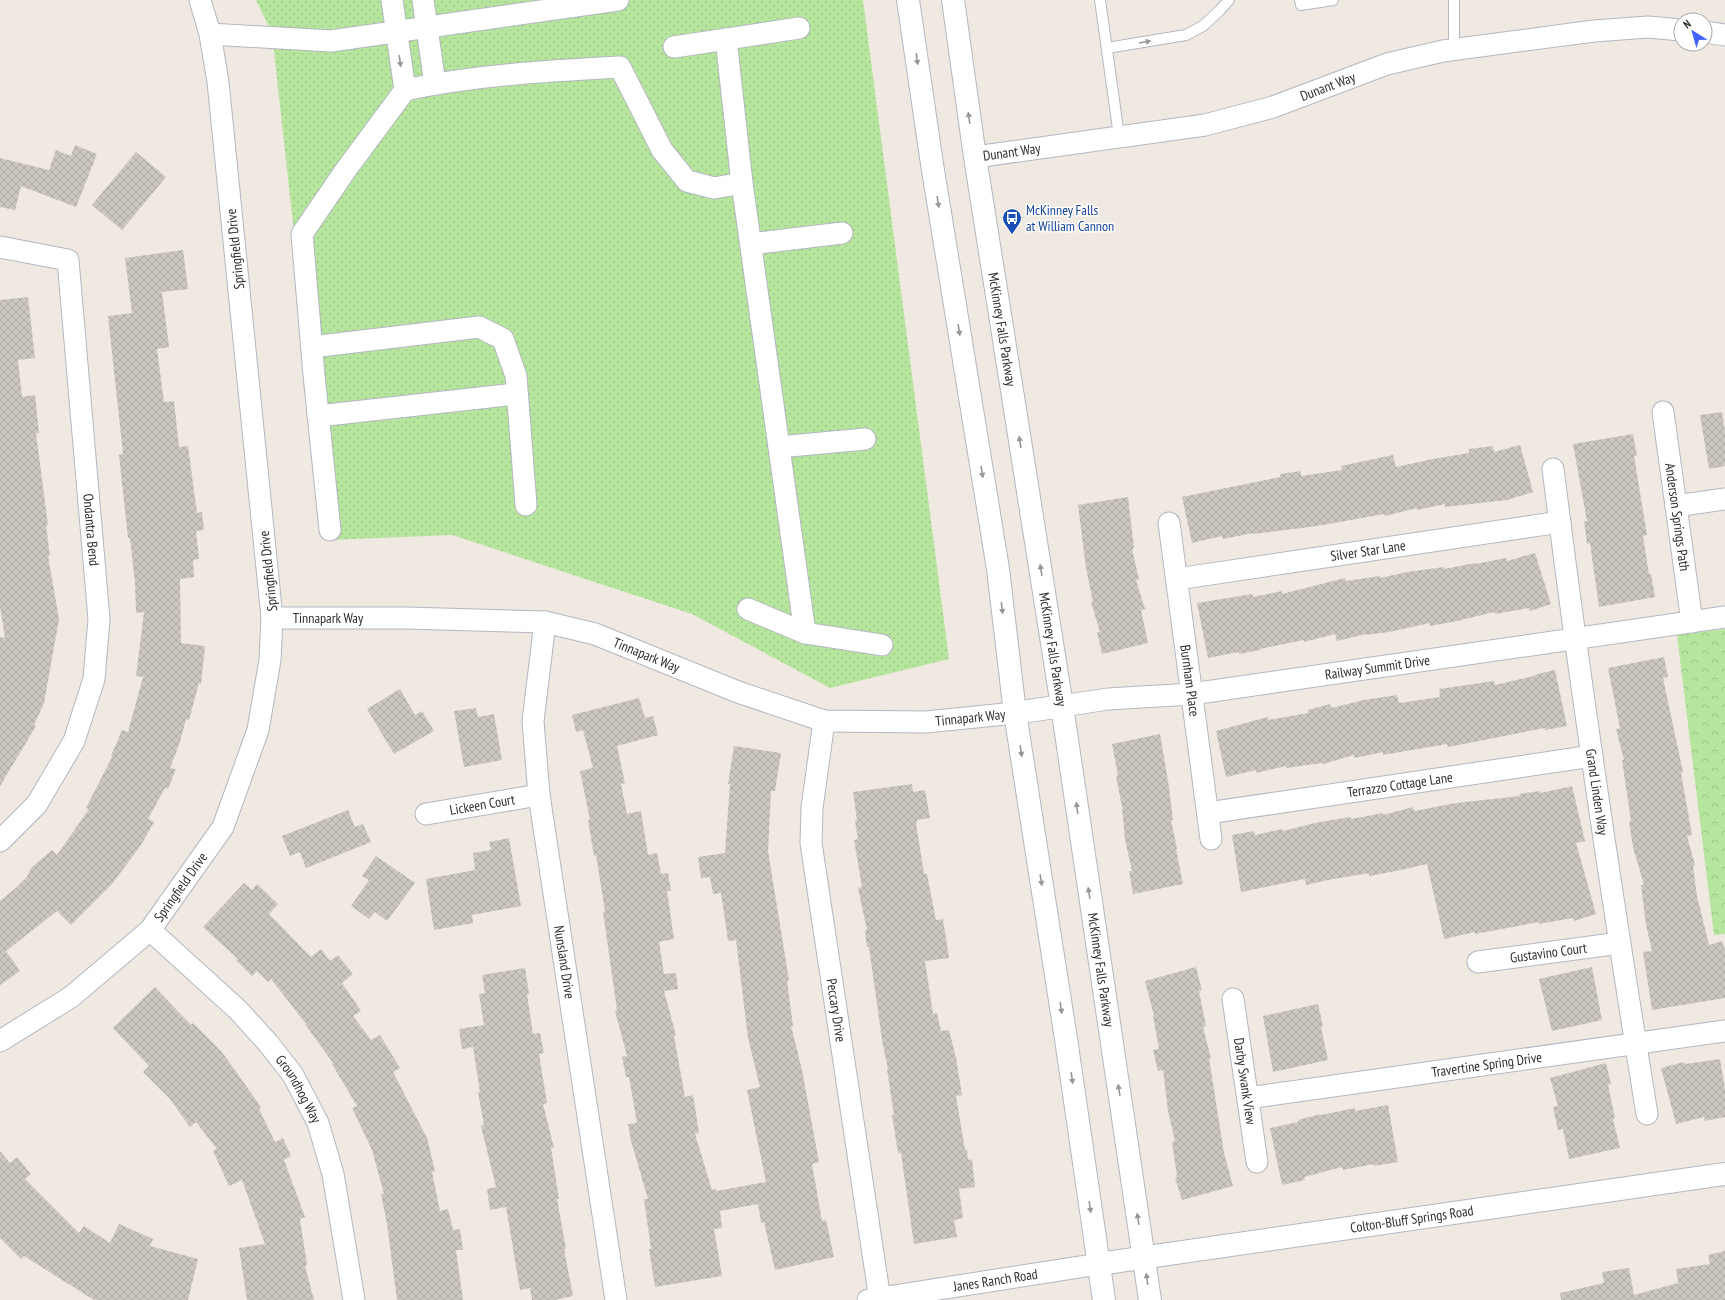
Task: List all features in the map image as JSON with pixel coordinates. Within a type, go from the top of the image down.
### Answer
[{"type":"main road","points":[[908,0],[932,164],[998,569],[1014,713],[1066,1040],[1104,1300]]},
{"type":"main road","name":"McKinney Falls Parkway","points":[[953,0],[975,157],[1062,706],[1150,1300]]},
{"type":"main road","points":[[1014,713],[1062,706]]},
{"type":"main road","name":"Colton-Bluff Springs Road","points":[[1098,1264],[1725,1174]]},
{"type":"street","name":"Springfield Drive","points":[[0,1041],[71,996],[150,930],[223,827],[258,730],[270,660],[272,618],[218,82],[210,34],[200,0]]},
{"type":"street","points":[[392,0],[405,90]]},
{"type":"street","points":[[423,0],[435,84]]},
{"type":"street","points":[[210,34],[331,41],[618,0]]},
{"type":"street","name":"Dunant Way","points":[[975,157],[1204,124],[1239,117],[1387,64],[1454,50],[1594,31],[1648,27],[1673,29]]},
{"type":"street","points":[[674,47],[799,28]]},
{"type":"street","points":[[1713,33],[1725,34]]},
{"type":"street","points":[[726,39],[742,183],[805,633]]},
{"type":"street","points":[[330,530],[318,416],[302,234],[345,171],[405,90],[435,84],[520,74],[620,67],[662,150],[687,181],[714,188],[742,183]]},
{"type":"street","points":[[751,244],[842,233]]},
{"type":"street","name":"Ondantra Bend","points":[[0,247],[68,260],[100,619],[94,679],[74,741],[37,804],[0,842]]},
{"type":"street","points":[[312,348],[479,327],[504,339],[516,376],[516,394],[526,505]]},
{"type":"street","points":[[318,416],[516,394]]},
{"type":"street","name":"Anderson Springs Path","points":[[1662,412],[1692,622]]},
{"type":"street","points":[[779,447],[865,439]]},
{"type":"street","name":"Grand Linden Way","points":[[1553,469],[1592,756],[1647,1114]]},
{"type":"street","points":[[1676,506],[1725,499]]},
{"type":"street","name":"Silver Star Lane","points":[[1177,579],[1560,522]]},
{"type":"street","name":"Burnham Place","points":[[1169,523],[1211,839]]},
{"type":"street","points":[[748,609],[805,633],[882,645]]},
{"type":"street","name":"Railway Summit Drive","points":[[1062,706],[1108,699],[1192,694],[1576,640],[1725,617]]},
{"type":"street","name":"Tinnapark Way","points":[[272,618],[407,618],[545,622],[595,634],[738,692],[824,721],[926,722],[1014,713]]},
{"type":"street","name":"Nunsland Drive","points":[[545,622],[534,721],[539,795],[616,1300]]},
{"type":"street","name":"Peccary Drive","points":[[824,721],[812,808],[811,843],[876,1299]]},
{"type":"street","name":"Terrazzo Cottage Lane","points":[[1208,812],[1592,756]]},
{"type":"street","name":"Lickeen Court","points":[[426,814],[539,795]]},
{"type":"street","name":"Groundhog Way","points":[[150,930],[238,1010],[268,1043],[293,1075],[318,1123],[333,1174],[354,1300]]},
{"type":"street","name":"Gustavino Court","points":[[1478,962],[1620,943]]},
{"type":"street","name":"Darby Swank View","points":[[1233,999],[1257,1162]]},
{"type":"street","name":"Travertine Spring Drive","points":[[1248,1098],[1725,1031]]},
{"type":"street","name":"Janes Ranch Road","points":[[876,1299],[1098,1264]]},
{"type":"lane","points":[[1100,0],[1118,136]]},
{"type":"lane","points":[[1107,48],[1186,35],[1203,26],[1229,0]]},
{"type":"lane","points":[[1300,0],[1301,5],[1333,0]]},
{"type":"lane","points":[[1454,0],[1454,50]]},
{"type":"green space","points":[[256,0],[863,0],[949,659],[830,688],[692,614],[452,535],[328,540],[272,33]]},
{"type":"green space","points":[[1725,629],[1725,934],[1714,935],[1677,635]]},
{"type":"building","points":[[75,145],[97,154],[76,207],[21,186],[15,210],[0,207],[0,158],[49,170],[56,150],[71,156]]},
{"type":"building","points":[[136,152],[166,177],[122,230],[92,205]]},
{"type":"building","points":[[183,250],[188,289],[162,292],[169,347],[157,349],[164,402],[174,401],[179,447],[188,446],[197,513],[202,512],[204,530],[196,531],[199,559],[193,560],[194,577],[180,579],[181,643],[205,646],[201,684],[199,683],[189,720],[186,719],[180,742],[170,768],[176,769],[168,789],[165,788],[148,819],[154,822],[141,845],[112,884],[71,925],[57,911],[6,951],[20,971],[0,985],[0,901],[17,887],[27,877],[31,868],[52,850],[57,855],[89,809],[86,808],[112,757],[111,756],[122,730],[128,732],[143,677],[136,676],[144,612],[136,613],[135,583],[130,538],[128,538],[119,455],[123,454],[108,316],[132,313],[125,258]]},
{"type":"building","points":[[28,297],[35,358],[18,360],[22,397],[35,395],[39,433],[36,433],[48,525],[46,525],[50,556],[48,556],[59,619],[44,703],[34,725],[36,726],[0,786],[0,637],[5,638],[0,606],[0,300]]},
{"type":"building","points":[[1722,412],[1725,432],[1725,466],[1709,469],[1700,415]]},
{"type":"building","points":[[1633,434],[1637,456],[1634,456],[1647,535],[1643,536],[1649,574],[1651,574],[1655,597],[1599,607],[1590,543],[1587,544],[1584,521],[1587,521],[1573,444]]},
{"type":"building","points":[[1520,445],[1533,492],[1507,500],[1445,507],[1445,504],[1417,510],[1417,508],[1385,516],[1384,514],[1317,526],[1253,533],[1223,539],[1222,536],[1192,543],[1182,497],[1280,477],[1280,474],[1301,471],[1301,476],[1342,470],[1341,466],[1393,455],[1396,467],[1469,453],[1469,449],[1493,446],[1494,452]]},
{"type":"building","points":[[1128,497],[1134,548],[1132,549],[1139,579],[1136,580],[1145,609],[1141,610],[1148,643],[1102,654],[1097,632],[1100,632],[1091,602],[1093,602],[1086,568],[1078,505]]},
{"type":"building","points":[[1535,553],[1551,604],[1530,611],[1529,608],[1495,614],[1494,612],[1453,622],[1430,626],[1430,623],[1389,632],[1366,634],[1337,641],[1335,634],[1304,642],[1304,640],[1239,654],[1239,652],[1208,658],[1197,603],[1252,594],[1253,597],[1282,591],[1282,594],[1345,578],[1346,581],[1380,576],[1380,578],[1407,572],[1444,567],[1444,569],[1506,558],[1507,561]]},
{"type":"building","points":[[1664,657],[1668,677],[1663,678],[1683,772],[1681,773],[1692,835],[1687,836],[1695,865],[1693,866],[1697,896],[1709,945],[1722,941],[1725,950],[1725,998],[1652,1010],[1643,952],[1652,951],[1646,925],[1641,885],[1644,885],[1633,847],[1629,822],[1631,821],[1622,760],[1624,760],[1616,729],[1620,728],[1608,668]]},
{"type":"building","points":[[1555,670],[1567,726],[1545,730],[1545,728],[1448,747],[1447,744],[1383,755],[1383,752],[1355,758],[1354,755],[1323,764],[1287,768],[1286,766],[1256,773],[1256,770],[1226,777],[1216,731],[1268,717],[1268,720],[1308,713],[1308,710],[1330,704],[1331,708],[1364,700],[1397,695],[1399,703],[1440,697],[1439,689],[1494,681],[1495,685]]},
{"type":"building","points":[[400,689],[415,715],[422,711],[434,731],[394,754],[367,709]]},
{"type":"building","points":[[639,698],[645,718],[653,716],[658,735],[617,746],[625,783],[621,784],[627,814],[641,811],[648,855],[657,853],[661,874],[668,873],[671,891],[667,891],[674,939],[659,942],[664,974],[676,973],[678,989],[664,991],[676,1035],[674,1036],[685,1097],[693,1095],[699,1133],[695,1134],[712,1190],[716,1189],[717,1191],[766,1182],[747,1090],[760,1087],[748,1038],[736,940],[728,941],[721,893],[713,894],[710,877],[701,878],[698,857],[725,853],[730,784],[728,784],[734,746],[781,753],[775,791],[771,791],[768,851],[789,980],[787,981],[793,1026],[791,1026],[802,1070],[819,1162],[812,1164],[822,1221],[826,1220],[834,1257],[775,1270],[764,1222],[761,1223],[758,1204],[720,1211],[722,1228],[714,1229],[722,1276],[655,1287],[649,1249],[651,1249],[644,1199],[648,1199],[631,1141],[628,1124],[637,1123],[629,1077],[626,1077],[622,1057],[627,1056],[615,1011],[617,1010],[603,912],[605,911],[596,855],[594,856],[588,820],[590,820],[580,771],[593,768],[583,730],[576,732],[572,715]]},
{"type":"building","points":[[476,708],[478,717],[494,714],[502,760],[464,767],[454,711]]},
{"type":"building","points":[[1160,734],[1169,787],[1173,820],[1171,820],[1183,884],[1133,894],[1129,871],[1132,871],[1125,840],[1122,807],[1116,776],[1118,775],[1112,744]]},
{"type":"building","points":[[912,784],[913,792],[925,790],[930,818],[917,820],[916,823],[924,874],[927,874],[936,920],[943,919],[949,958],[925,961],[933,1014],[937,1013],[941,1031],[949,1030],[956,1058],[962,1095],[956,1096],[965,1150],[967,1150],[968,1160],[972,1159],[975,1187],[959,1189],[963,1218],[954,1220],[957,1237],[914,1244],[901,1153],[898,1153],[892,1115],[894,1115],[888,1069],[882,1040],[869,947],[867,947],[865,930],[867,930],[858,888],[862,887],[854,840],[858,839],[853,792]]},
{"type":"building","points":[[1572,786],[1585,841],[1576,843],[1596,914],[1574,921],[1573,918],[1539,924],[1539,922],[1475,934],[1475,932],[1444,939],[1427,864],[1369,876],[1369,873],[1306,885],[1305,879],[1241,892],[1232,835],[1254,831],[1255,835],[1282,829],[1283,831],[1315,823],[1350,817],[1351,819],[1383,813],[1383,815],[1413,807],[1414,811],[1456,803],[1520,796],[1519,794],[1540,791],[1541,793]]},
{"type":"building","points":[[348,810],[355,827],[363,824],[371,842],[306,868],[300,852],[290,856],[282,836]]},
{"type":"building","points":[[509,838],[521,906],[472,915],[473,923],[434,930],[426,879],[475,870],[473,853],[491,850],[489,842]]},
{"type":"building","points":[[376,856],[415,883],[387,921],[375,912],[369,919],[351,906],[369,880],[362,876]]},
{"type":"building","points":[[244,883],[252,890],[257,884],[278,904],[269,914],[311,957],[321,949],[330,961],[338,955],[353,974],[342,983],[361,1011],[353,1016],[371,1040],[380,1035],[400,1068],[393,1072],[427,1138],[435,1171],[432,1172],[440,1211],[448,1209],[453,1230],[460,1229],[463,1250],[456,1250],[463,1300],[397,1300],[387,1224],[381,1194],[384,1194],[372,1150],[352,1108],[357,1106],[332,1064],[333,1063],[306,1024],[271,979],[268,982],[257,971],[252,976],[236,960],[238,959],[203,927]]},
{"type":"building","points":[[1196,967],[1202,990],[1199,991],[1206,1026],[1203,1027],[1211,1058],[1209,1058],[1224,1153],[1233,1186],[1182,1200],[1175,1178],[1177,1177],[1172,1142],[1175,1141],[1168,1111],[1163,1070],[1158,1071],[1153,1050],[1159,1049],[1154,1016],[1145,981]]},
{"type":"building","points":[[1592,967],[1602,1020],[1552,1031],[1539,979]]},
{"type":"building","points":[[525,968],[533,1034],[540,1033],[544,1053],[539,1054],[547,1103],[543,1104],[554,1148],[551,1148],[559,1199],[557,1199],[566,1249],[564,1249],[573,1296],[555,1300],[532,1300],[530,1288],[520,1290],[506,1207],[490,1210],[487,1189],[496,1187],[481,1126],[484,1125],[478,1092],[480,1092],[473,1047],[462,1049],[459,1029],[484,1025],[479,994],[485,993],[482,975]]},
{"type":"building","points":[[155,987],[191,1025],[193,1023],[222,1052],[261,1107],[259,1109],[275,1142],[283,1138],[291,1156],[284,1160],[305,1217],[300,1219],[307,1265],[305,1266],[314,1300],[247,1300],[239,1248],[265,1244],[242,1180],[229,1186],[213,1151],[217,1149],[196,1122],[190,1127],[170,1099],[143,1072],[149,1066],[113,1028]]},
{"type":"building","points":[[1318,1004],[1328,1060],[1273,1072],[1263,1016]]},
{"type":"building","points":[[1720,1059],[1725,1089],[1725,1117],[1705,1121],[1704,1117],[1676,1124],[1661,1068],[1684,1062],[1685,1064]]},
{"type":"building","points":[[1606,1063],[1611,1084],[1608,1085],[1615,1118],[1613,1119],[1620,1148],[1569,1159],[1563,1129],[1558,1130],[1553,1107],[1558,1106],[1550,1078]]},
{"type":"building","points":[[1388,1105],[1398,1162],[1374,1166],[1374,1164],[1343,1170],[1342,1167],[1304,1177],[1305,1180],[1282,1185],[1270,1128],[1298,1122],[1298,1120],[1321,1114],[1355,1108],[1355,1111]]},
{"type":"building","points":[[0,1151],[10,1163],[17,1157],[31,1174],[25,1179],[79,1233],[84,1226],[110,1243],[119,1224],[153,1239],[150,1246],[198,1259],[188,1300],[94,1300],[24,1256],[21,1259],[0,1238]]},
{"type":"building","points":[[1725,1251],[1725,1300],[1635,1300],[1634,1295],[1678,1283],[1676,1269],[1710,1264],[1708,1255]]},
{"type":"building","points":[[1629,1268],[1635,1300],[1561,1300],[1560,1293],[1604,1283],[1602,1272]]},
{"type":"place","name":"McKinney Falls at William Cannon","points":[[1012,235]]}]
